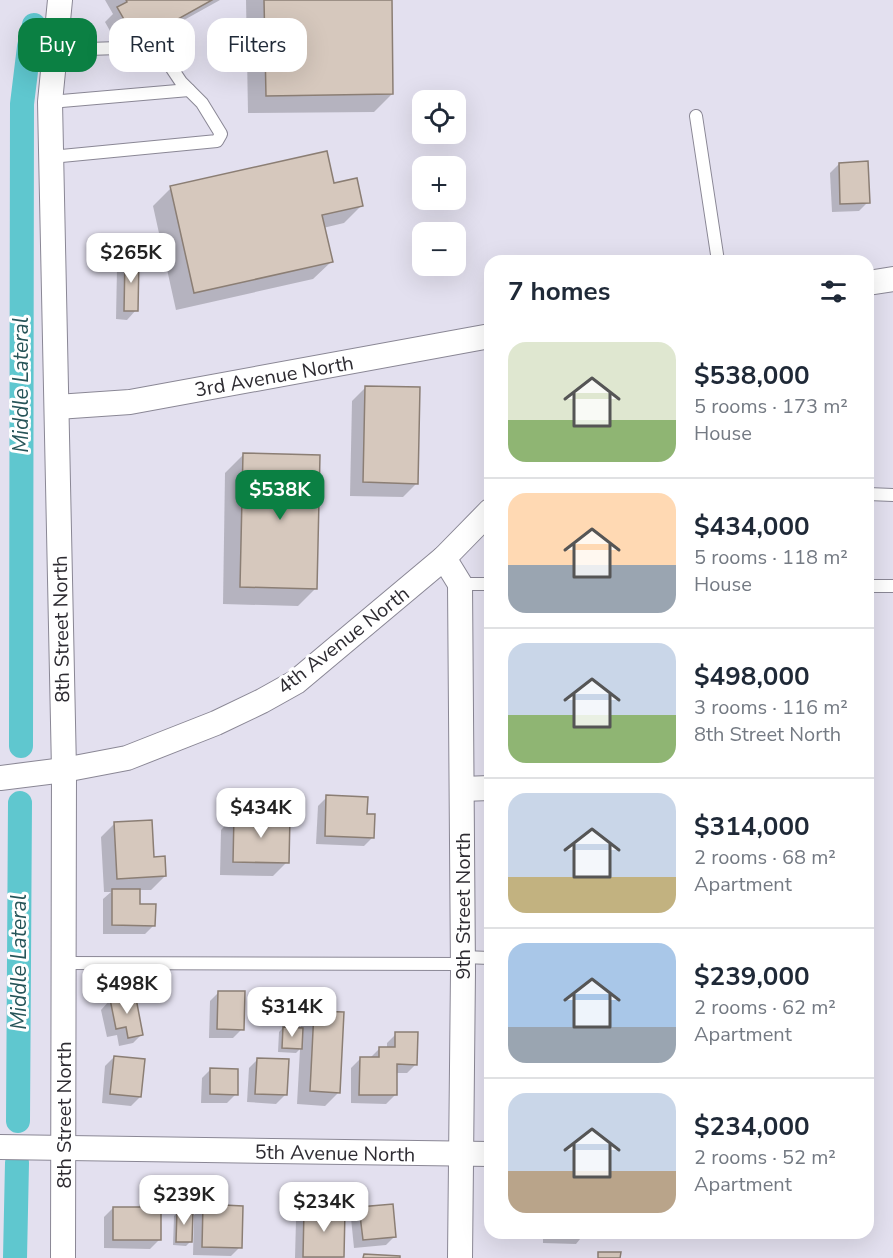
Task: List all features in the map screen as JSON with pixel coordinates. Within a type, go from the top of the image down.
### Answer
[{"type":"street","name":"8th Street North","points":[[58,18],[60,0]]},
{"type":"street","name":"8th Street North","points":[[53,72],[50,102],[64,770],[63,1258]]},
{"type":"street","points":[[874,282],[893,279]]},
{"type":"street","name":"3rd Avenue North","points":[[57,407],[130,402],[484,337]]},
{"type":"street","name":"4th Avenue North","points":[[0,778],[64,770],[127,758],[216,723],[262,701],[296,682],[444,558],[484,517]]},
{"type":"street","points":[[444,558],[460,584]]},
{"type":"street","name":"9th Street North","points":[[460,584],[463,961],[460,1258]]},
{"type":"street","points":[[462,789],[484,788]]},
{"type":"street","name":"5th Avenue North","points":[[0,1147],[484,1155]]},
{"type":"lane","points":[[51,158],[217,141],[221,134],[201,103],[181,82],[163,54],[152,47],[97,49]]},
{"type":"lane","points":[[50,102],[189,90]]},
{"type":"lane","points":[[696,116],[717,255]]},
{"type":"lane","points":[[874,494],[893,495]]},
{"type":"lane","points":[[460,584],[484,584]]},
{"type":"lane","points":[[874,586],[893,586]]},
{"type":"lane","points":[[64,963],[463,961],[484,959]]},
{"type":"building","points":[[126,0],[212,0],[180,18],[123,18],[117,7],[127,2]]},
{"type":"building","points":[[264,0],[392,0],[393,94],[266,96],[266,72],[307,72],[307,18],[264,18]]},
{"type":"building","points":[[327,151],[334,183],[357,178],[363,206],[322,215],[333,262],[194,293],[170,186]]},
{"type":"building","points":[[868,161],[870,203],[840,204],[839,163]]},
{"type":"building","points":[[125,257],[139,258],[138,311],[124,311]]},
{"type":"building","points":[[365,386],[420,387],[418,484],[363,482]]},
{"type":"building","points":[[243,453],[320,455],[317,589],[240,587]]},
{"type":"building","points":[[326,795],[368,797],[367,814],[375,814],[374,838],[325,836]]},
{"type":"building","points":[[234,814],[290,816],[289,863],[233,862]]},
{"type":"building","points":[[152,820],[154,857],[165,856],[166,876],[117,879],[114,822]]},
{"type":"building","points":[[112,889],[140,889],[140,904],[156,904],[155,926],[112,925]]},
{"type":"building","points":[[218,991],[245,991],[244,1030],[217,1029]]},
{"type":"building","points":[[135,993],[143,1035],[128,1038],[126,1027],[116,1029],[110,999]]},
{"type":"building","points":[[314,1011],[344,1012],[340,1093],[310,1091]]},
{"type":"building","points":[[283,1027],[303,1028],[302,1049],[282,1048]]},
{"type":"building","points":[[395,1032],[418,1032],[417,1065],[397,1064],[397,1095],[359,1095],[360,1057],[379,1057],[379,1047],[395,1047]]},
{"type":"building","points":[[114,1056],[145,1059],[141,1097],[110,1094]]},
{"type":"building","points":[[257,1058],[289,1059],[287,1095],[255,1094]]},
{"type":"building","points":[[210,1068],[238,1069],[238,1095],[210,1094]]},
{"type":"building","points":[[203,1204],[243,1206],[242,1248],[202,1247]]},
{"type":"building","points":[[393,1204],[396,1237],[363,1240],[359,1207]]},
{"type":"building","points":[[113,1207],[161,1207],[161,1240],[113,1240]]},
{"type":"building","points":[[304,1209],[345,1210],[344,1257],[303,1257]]},
{"type":"building","points":[[177,1210],[193,1211],[192,1242],[176,1242]]},
{"type":"building","points":[[598,1252],[621,1252],[620,1258],[598,1258]]},
{"type":"building","points":[[364,1254],[400,1256],[400,1258],[363,1258]]},
{"type":"waterway","name":"Middle Lateral","points":[[21,746],[22,104],[26,72]]},
{"type":"waterway","name":"Middle Lateral","points":[[18,1121],[20,803]]},
{"type":"waterway","name":"Middle Lateral","points":[[15,1258],[17,1163]]}]
